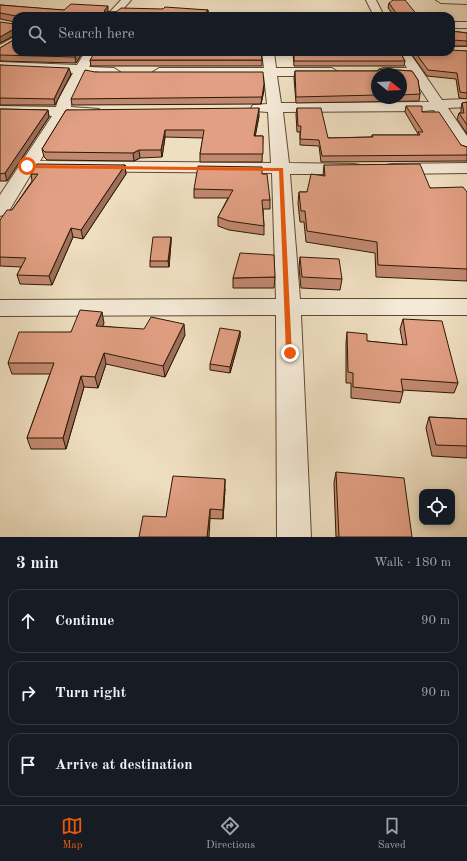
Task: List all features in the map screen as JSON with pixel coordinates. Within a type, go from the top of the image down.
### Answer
[{"type":"street","points":[[115,12],[126,0]]},
{"type":"street","points":[[371,0],[377,12]]},
{"type":"street","points":[[441,0],[467,1]]},
{"type":"street","points":[[455,25],[467,25]]},
{"type":"street","points":[[0,50],[12,41]]},
{"type":"street","points":[[455,51],[467,51]]},
{"type":"street","points":[[0,210],[62,112],[65,100],[89,56]]},
{"type":"street","points":[[268,56],[281,170],[288,308],[294,537]]},
{"type":"street","points":[[406,56],[467,148]]},
{"type":"street","points":[[0,66],[128,72]]},
{"type":"street","points":[[144,72],[348,72]]},
{"type":"street","points":[[407,72],[418,72]]},
{"type":"street","points":[[243,109],[423,107],[467,103]]},
{"type":"street","points":[[0,110],[62,112],[110,111]]},
{"type":"street","points":[[27,166],[281,170],[467,168]]},
{"type":"street","points":[[0,308],[467,307]]},
{"type":"building","points":[[393,0],[405,0],[415,12],[395,12],[389,3]]},
{"type":"building","points":[[71,4],[108,6],[104,11],[105,12],[12,12],[12,15],[0,13],[0,5],[64,10]]},
{"type":"building","points":[[165,7],[208,10],[206,12],[116,12],[121,8],[163,9]]},
{"type":"building","points":[[0,22],[12,24],[12,30],[0,37]]},
{"type":"building","points":[[455,32],[467,33],[467,41],[455,40]]},
{"type":"building","points":[[12,41],[12,55],[0,55],[0,48]]},
{"type":"building","points":[[455,50],[467,51],[467,93],[460,92],[457,73],[428,70],[418,56],[455,56]]},
{"type":"building","points":[[38,56],[76,56],[75,57]]},
{"type":"building","points":[[92,56],[262,56],[262,60],[90,60]]},
{"type":"building","points":[[294,56],[402,56],[405,61],[294,61]]},
{"type":"building","points":[[0,65],[69,68],[54,99],[0,98]]},
{"type":"building","points":[[85,70],[95,72],[263,72],[264,84],[262,97],[71,99]]},
{"type":"building","points":[[295,71],[371,71],[371,95],[296,97]]},
{"type":"building","points":[[407,71],[412,71],[418,80],[420,94],[407,95]]},
{"type":"building","points":[[467,102],[467,125],[459,113],[464,113],[462,103]]},
{"type":"building","points":[[406,106],[422,106],[422,112],[439,112],[461,145],[467,147],[467,155],[322,156],[319,140],[300,139],[301,126],[298,126],[297,108],[321,108],[328,138],[373,137],[372,135],[420,135],[418,132],[423,132]]},
{"type":"building","points":[[259,108],[254,136],[263,136],[263,154],[200,154],[204,130],[165,130],[161,150],[139,150],[133,153],[45,152],[42,149],[66,110]]},
{"type":"building","points":[[0,109],[48,110],[5,173],[0,174]]},
{"type":"building","points":[[37,164],[125,165],[81,230],[71,228],[49,276],[17,275],[26,258],[0,257],[0,220],[7,210],[12,210],[38,174],[31,174]]},
{"type":"building","points":[[420,164],[430,188],[463,187],[467,192],[467,269],[378,265],[377,242],[307,231],[305,211],[301,211],[299,192],[307,192],[311,174],[325,176],[324,165]]},
{"type":"building","points":[[198,166],[262,167],[262,174],[267,174],[270,200],[262,200],[264,226],[229,221],[218,217],[233,190],[194,189]]},
{"type":"building","points":[[153,237],[171,237],[168,261],[150,261]]},
{"type":"building","points":[[240,253],[274,255],[275,277],[233,278]]},
{"type":"building","points":[[300,257],[339,259],[342,279],[302,277]]},
{"type":"building","points":[[80,310],[102,312],[96,326],[144,329],[151,317],[184,324],[163,366],[104,353],[95,377],[81,376],[63,438],[27,438],[54,363],[8,363],[19,332],[71,332]]},
{"type":"building","points":[[403,319],[442,321],[458,383],[401,379],[403,392],[353,387],[353,373],[348,372],[347,332],[367,334],[367,341],[407,345]]},
{"type":"building","points":[[220,328],[240,331],[230,367],[210,364]]},
{"type":"building","points":[[429,417],[467,419],[467,446],[436,445]]},
{"type":"building","points":[[336,472],[404,478],[412,537],[339,537]]},
{"type":"building","points":[[173,476],[225,479],[223,510],[210,509],[207,537],[139,537],[143,516],[166,517]]},
{"type":"route","points":[[27,166],[281,170],[290,353]]}]
